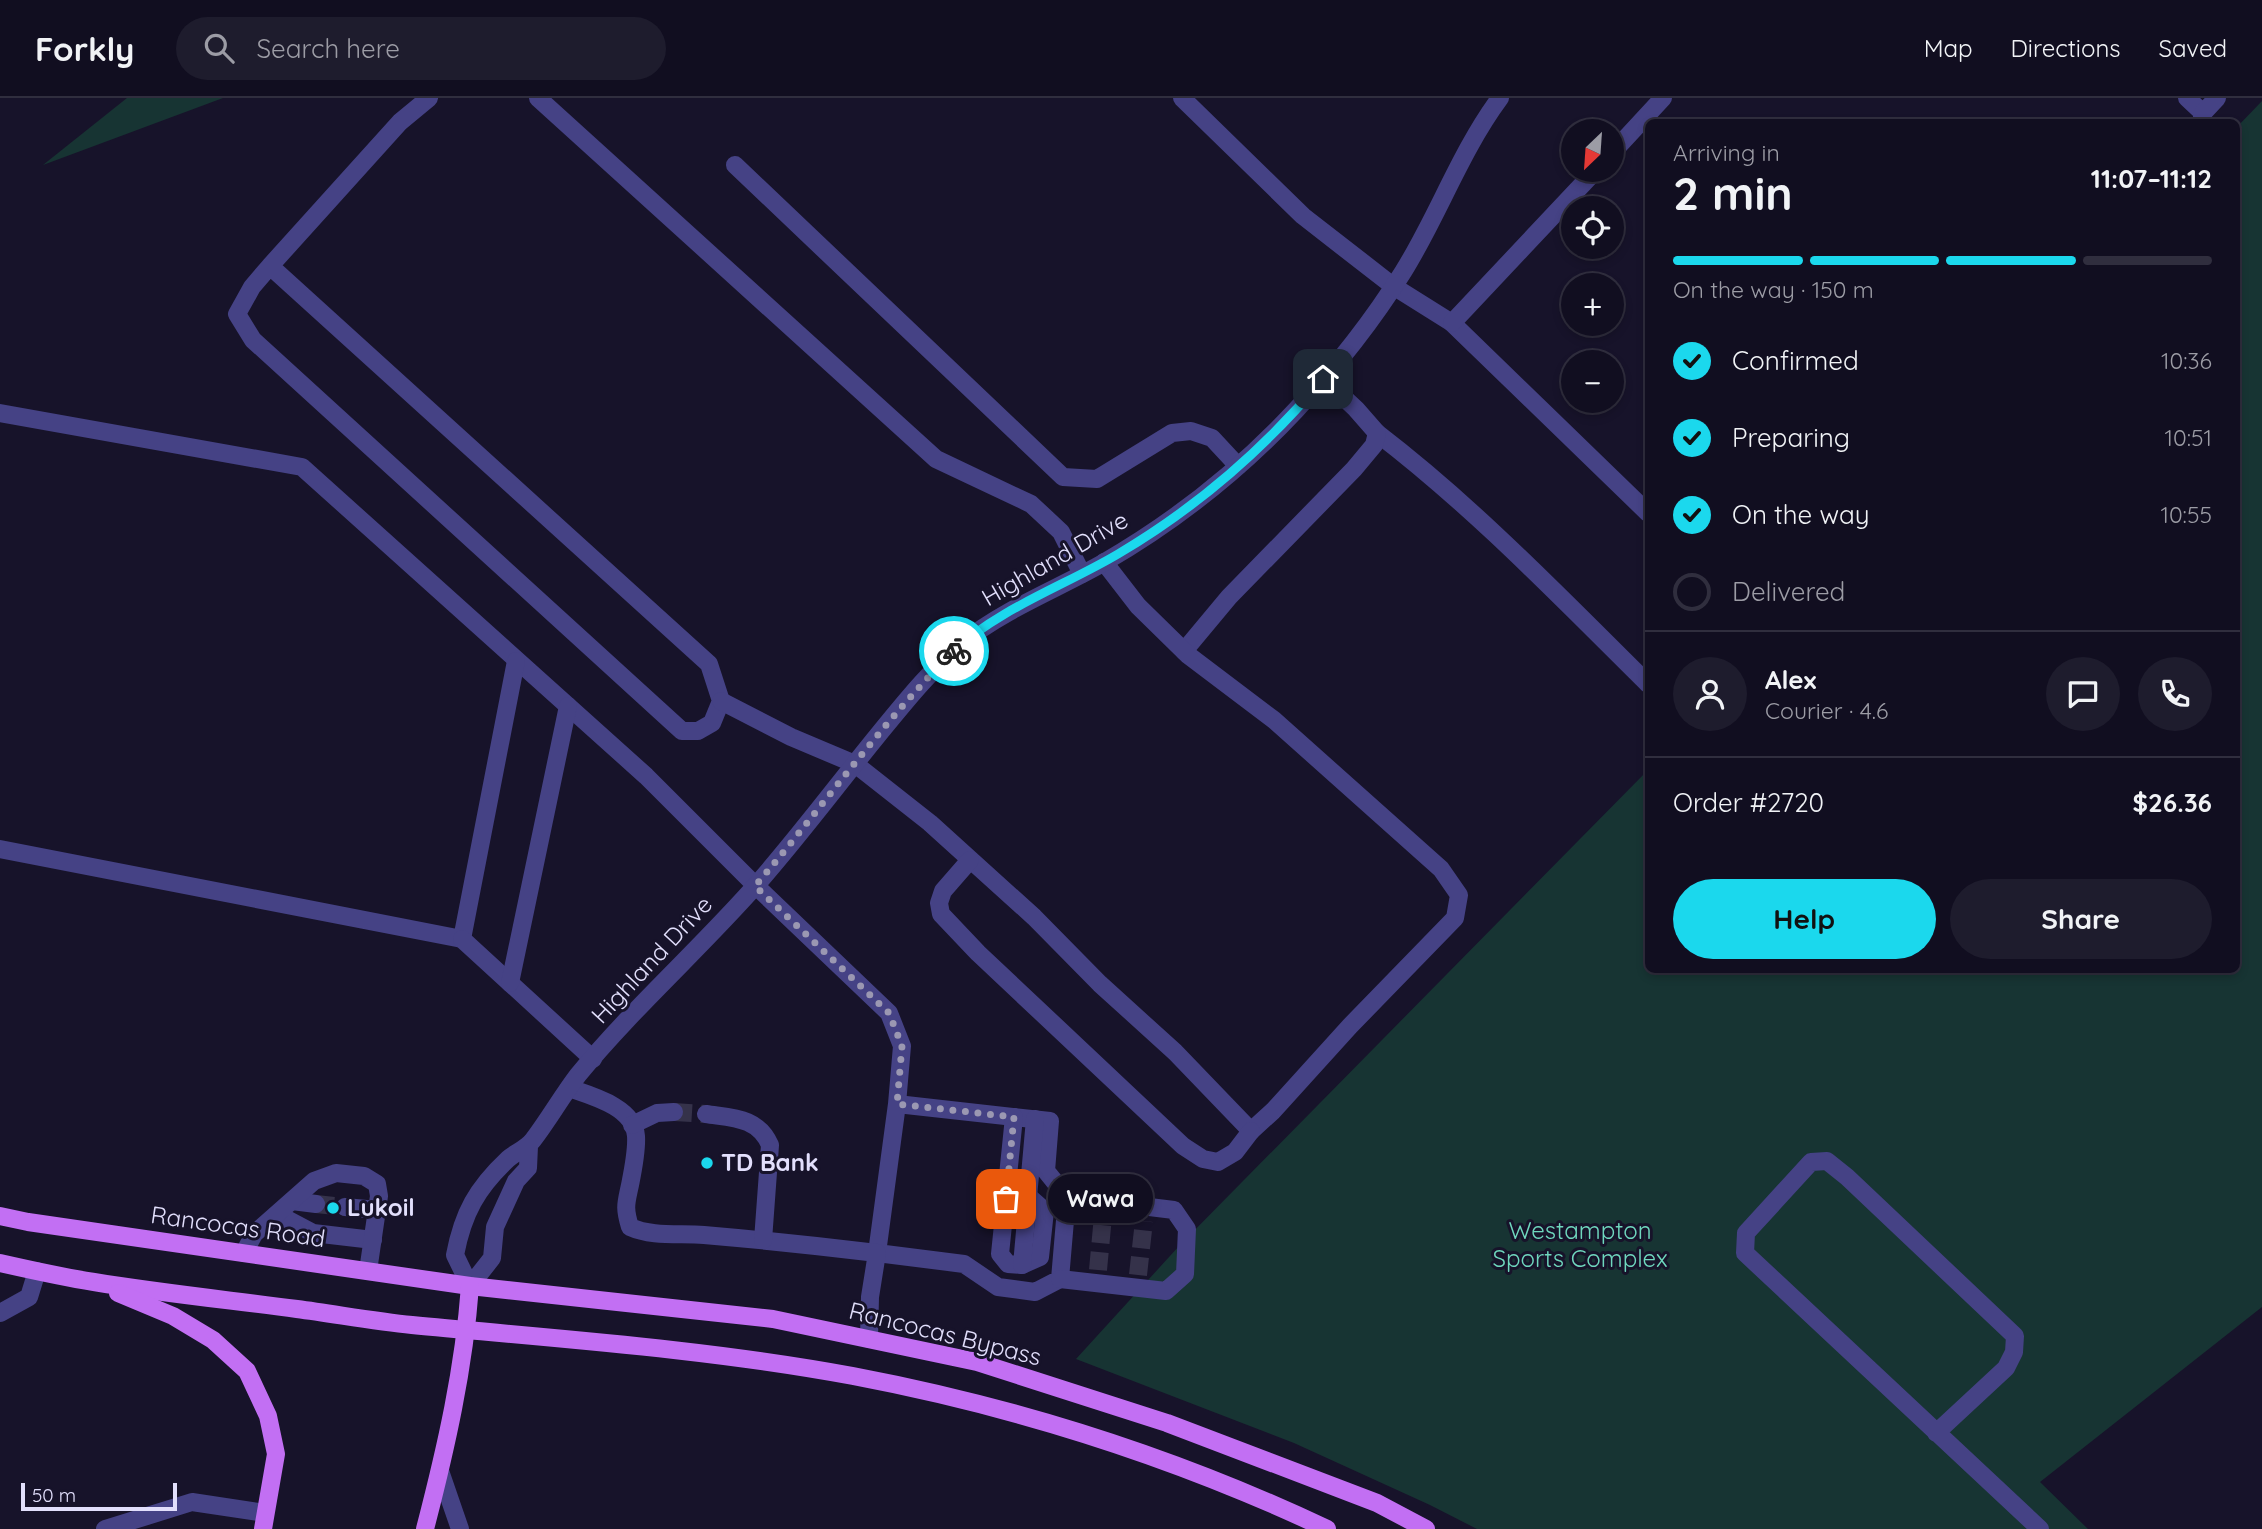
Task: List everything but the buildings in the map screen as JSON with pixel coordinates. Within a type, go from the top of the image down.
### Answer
[{"type":"main road","name":"Rancocas Road","points":[[0,1216],[470,1286]]},
{"type":"main road","points":[[0,1263],[92,1282],[408,1324],[604,1341],[730,1356],[855,1377],[981,1405],[1107,1441],[1327,1529]]},
{"type":"main road","points":[[92,1282],[173,1316],[213,1340],[247,1371],[268,1416],[275,1454],[264,1521]]},
{"type":"main road","points":[[425,1529],[453,1418],[467,1329],[470,1286]]},
{"type":"main road","name":"Rancocas Bypass","points":[[470,1286],[773,1319],[977,1362],[1167,1423],[1377,1503],[1426,1529]]},
{"type":"street","points":[[270,266],[709,664],[721,701],[712,723],[698,731],[682,731],[253,341],[237,314],[252,287],[270,266],[400,122],[429,98]]},
{"type":"street","points":[[538,98],[936,458],[1031,504],[1061,532],[1082,575]]},
{"type":"street","points":[[1182,98],[1303,216],[1393,286],[1452,323],[1645,510]]},
{"type":"street","name":"Highland Drive","points":[[529,1146],[528,1168],[516,1181],[495,1227],[492,1258],[470,1286],[455,1255],[468,1209],[484,1184],[512,1156],[529,1146],[569,1088],[593,1059],[755,886],[914,691],[966,640],[1020,607],[1104,562],[1178,514],[1238,466],[1297,409],[1323,379],[1404,271],[1488,113],[1500,98]]},
{"type":"street","points":[[1624,140],[1663,98]]},
{"type":"street","points":[[2187,98],[2202,118],[2217,98]]},
{"type":"street","points":[[735,165],[1063,477],[1097,479],[1172,433],[1191,431],[1212,438],[1238,466]]},
{"type":"street","points":[[1452,323],[1585,182]]},
{"type":"street","points":[[1323,379],[1356,409],[1377,433],[1488,526],[1645,681]]},
{"type":"street","points":[[0,413],[302,467],[646,776],[755,886],[889,1013],[902,1046],[897,1104],[870,1297],[869,1339]]},
{"type":"street","points":[[1184,651],[1229,597],[1354,470],[1374,445],[1377,433]]},
{"type":"street","points":[[970,860],[943,891],[939,903],[941,915],[987,963],[1183,1146],[1203,1160],[1218,1162],[1235,1152],[1251,1131],[1455,918],[1459,895],[1441,869],[1274,720],[1184,651],[1138,606],[1104,562]]},
{"type":"street","points":[[461,939],[516,661]]},
{"type":"street","points":[[721,701],[792,737],[855,764],[930,822],[1175,1052],[1251,1131]]},
{"type":"street","points":[[510,983],[568,706]]},
{"type":"street","points":[[0,849],[461,939],[593,1059]]},
{"type":"street","points":[[569,1088],[602,1100],[628,1116],[636,1134],[624,1208],[630,1227],[642,1232],[763,1240],[964,1264],[998,1287],[1035,1292],[1060,1279],[1097,1276],[1138,1281],[1166,1291],[1185,1274],[1187,1229],[1174,1210],[1144,1214],[1104,1209],[1067,1197],[1046,1171],[1050,1121],[897,1104]]},
{"type":"street","points":[[632,1125],[657,1113],[674,1112]]},
{"type":"street","points":[[706,1114],[748,1120],[765,1134],[769,1145],[763,1240]]},
{"type":"street","points":[[1014,1117],[1000,1254],[1008,1264],[1022,1265],[1040,1257],[1045,1211],[1028,1196],[1035,1119]]},
{"type":"street","points":[[1936,1433],[2006,1367],[2014,1352],[2015,1336],[1847,1177],[1827,1161],[1811,1162],[1746,1233],[1745,1253],[1936,1433],[2040,1529]]},
{"type":"street","points":[[244,1253],[254,1234],[314,1181],[336,1173],[364,1176],[377,1184],[379,1196],[368,1270]]},
{"type":"street","points":[[1060,1279],[1067,1197]]},
{"type":"street","points":[[292,1201],[316,1204]]},
{"type":"street","points":[[345,1207],[377,1210]]},
{"type":"street","points":[[277,1214],[313,1233],[373,1240]]},
{"type":"street","points":[[0,1313],[29,1297],[37,1271]]},
{"type":"street","points":[[440,1471],[460,1529]]},
{"type":"street","points":[[105,1529],[192,1502],[264,1521]]},
{"type":"green space","points":[[127,98],[223,98],[43,165]]},
{"type":"green space","name":"Westampton Sports Complex","points":[[2262,101],[2262,1307],[2040,1482],[2088,1529],[1477,1529],[1294,1443],[1076,1359],[1180,1245],[1645,773],[1645,973],[2240,973],[2240,124]]},
{"type":"tunnel","points":[[674,1112],[706,1114]]},
{"type":"tunnel","points":[[316,1204],[345,1207]]},
{"type":"tunnel","points":[[1098,1270],[1103,1216]]},
{"type":"tunnel","points":[[1138,1275],[1144,1221]]},
{"type":"way so far","points":[[954,651],[914,691],[755,886],[889,1013],[902,1046],[897,1104],[1014,1117],[1006,1199]]},
{"type":"place","name":"TD Bank","points":[[707,1163]]},
{"type":"place","name":"Wawa","points":[[1006,1199]]},
{"type":"place","name":"Lukoil","points":[[333,1208]]},
{"type":"route","points":[[954,651],[966,640],[1020,607],[1120,553],[1214,487],[1258,449],[1323,379]]}]
